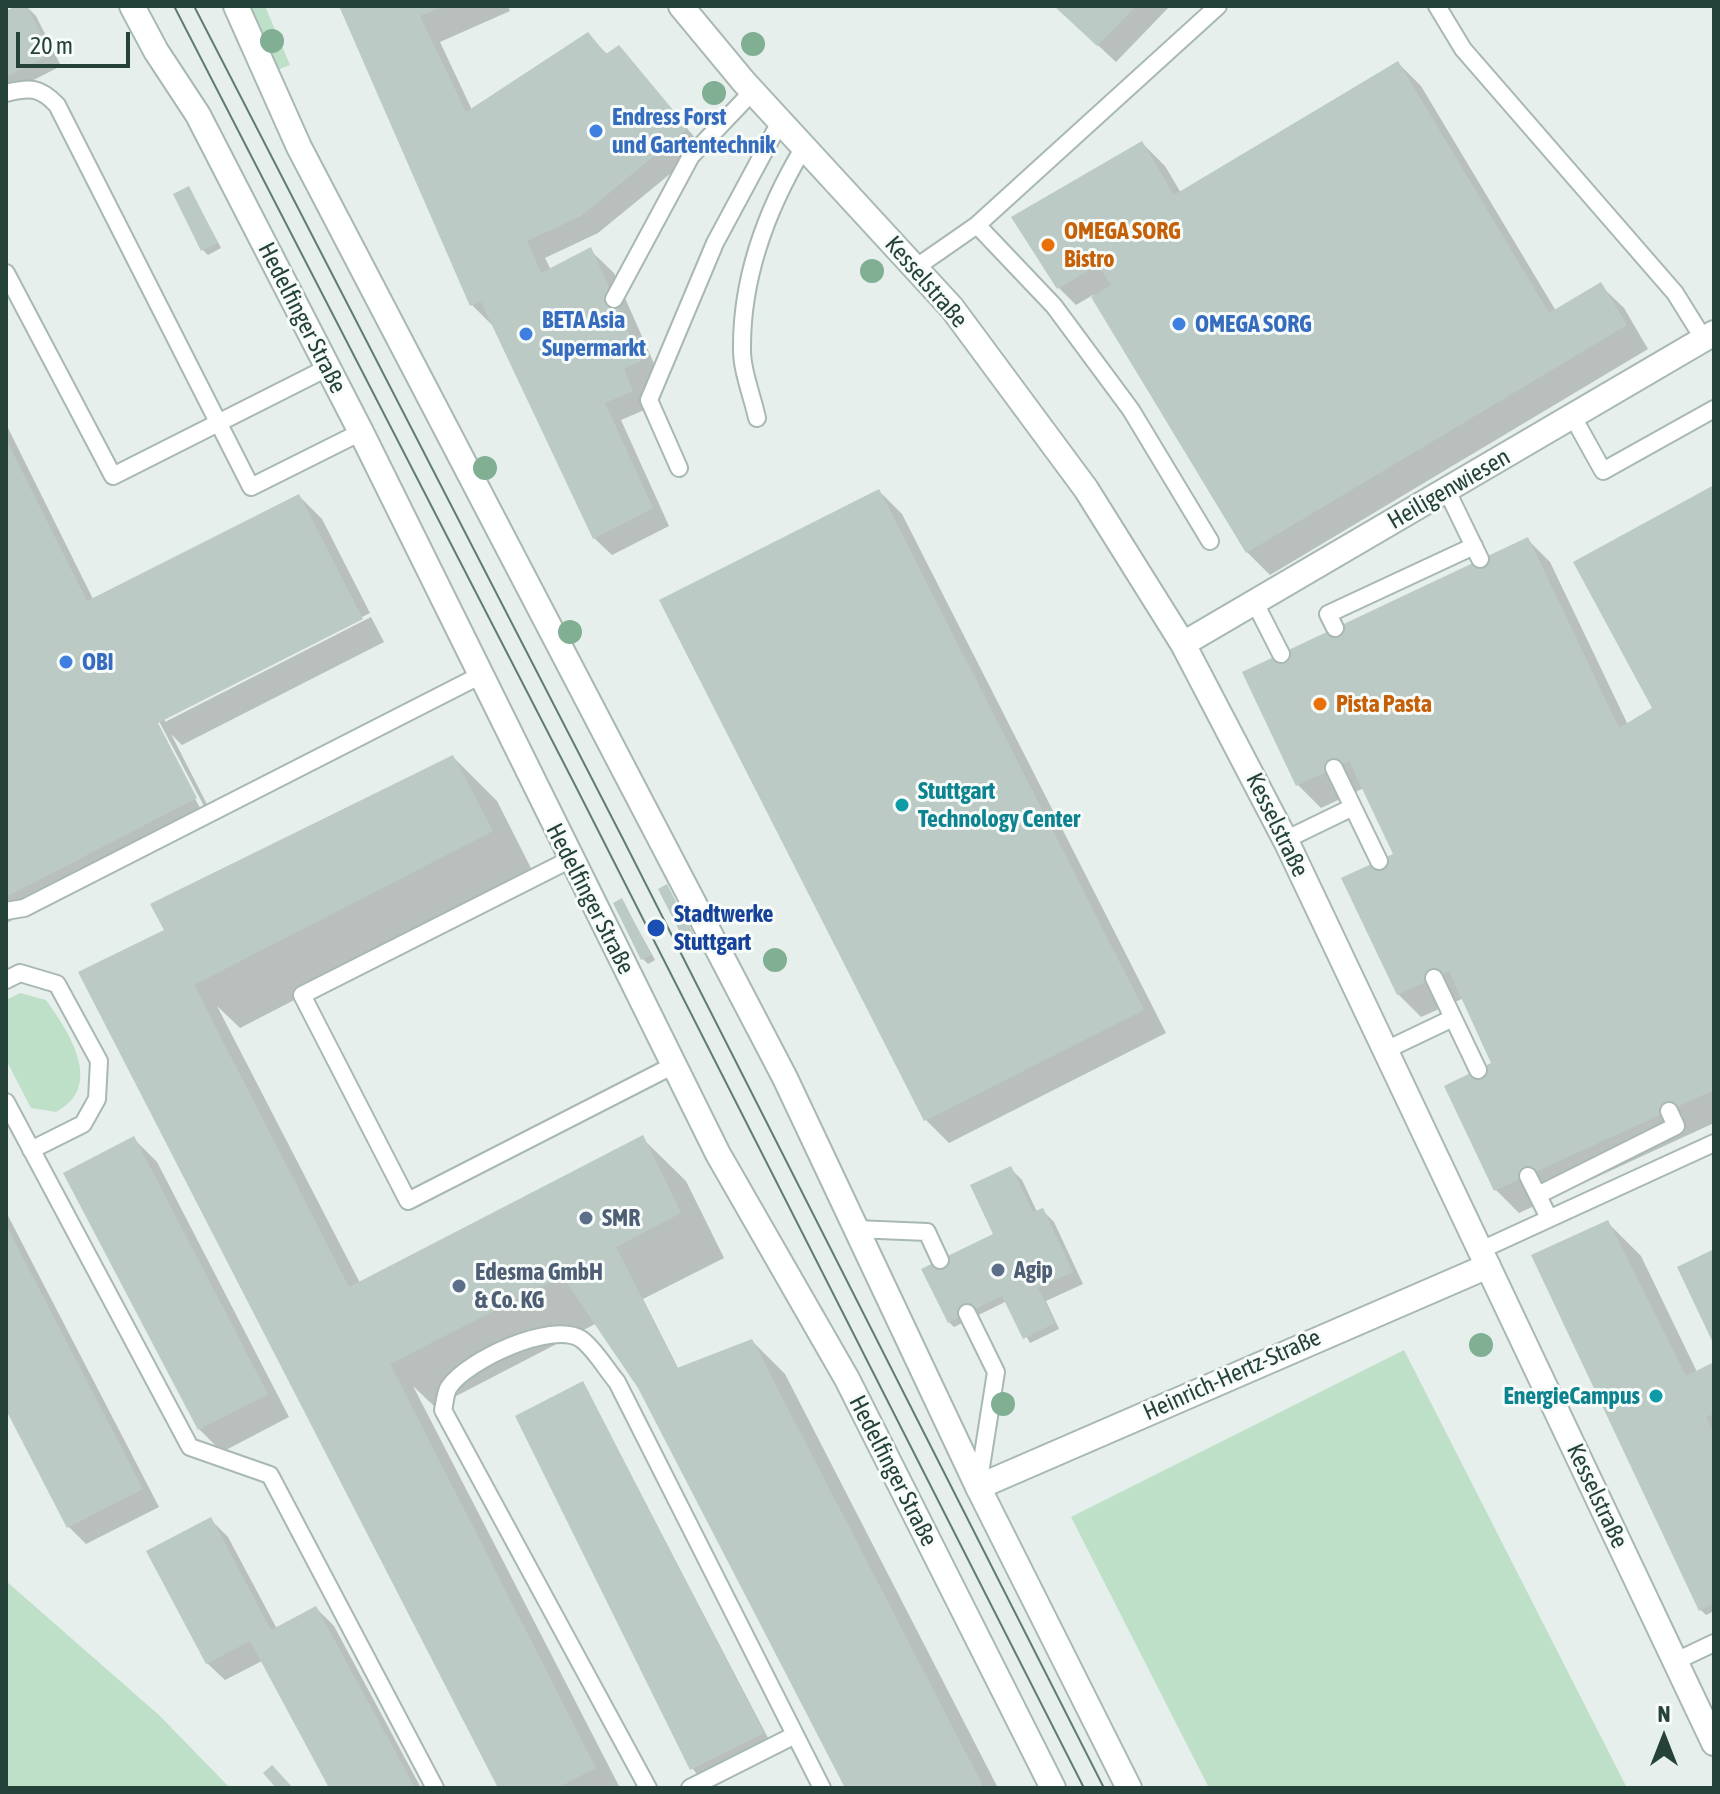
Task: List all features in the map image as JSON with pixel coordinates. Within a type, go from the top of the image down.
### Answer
[{"type":"street","name":"Hedelfinger Straße","points":[[132,6],[156,51],[198,115],[361,432],[718,1154],[847,1379],[1053,1788]]},
{"type":"street","points":[[236,6],[299,147],[785,1078],[978,1487],[1129,1788]]},
{"type":"street","name":"Kesselstraße","points":[[681,6],[780,122],[952,308],[1086,489],[1183,644],[1285,840],[1714,1743]]},
{"type":"street","name":"Heiligenwiesen","points":[[1183,644],[1709,335]]},
{"type":"street","name":"Heinrich-Hertz-Straße","points":[[978,1487],[1484,1258]]},
{"type":"lane","points":[[915,268],[977,225],[1218,6]]},
{"type":"lane","points":[[1437,6],[1463,49],[1709,335]]},
{"type":"lane","points":[[6,93],[32,88],[43,91],[57,105],[251,487],[361,432]]},
{"type":"lane","points":[[614,299],[691,156],[753,91]]},
{"type":"lane","points":[[679,468],[649,400],[715,243],[780,122]]},
{"type":"lane","points":[[757,418],[741,348],[747,293],[762,232],[785,179],[804,147]]},
{"type":"lane","points":[[977,225],[1054,306],[1131,410],[1210,541]]},
{"type":"lane","points":[[6,273],[113,476],[327,368]]},
{"type":"lane","points":[[1573,417],[1603,471],[1714,409]]},
{"type":"lane","points":[[1335,628],[1328,614],[1477,552],[1447,491]]},
{"type":"lane","points":[[1254,601],[1281,654]]},
{"type":"lane","points":[[6,911],[24,908],[479,676]]},
{"type":"lane","points":[[1334,768],[1379,861]]},
{"type":"lane","points":[[1285,840],[1353,807]]},
{"type":"lane","points":[[571,859],[302,995],[408,1201],[674,1065]]},
{"type":"lane","points":[[6,980],[20,973],[57,984],[99,1061],[97,1099],[83,1124],[31,1150]]},
{"type":"lane","points":[[1434,978],[1478,1070]]},
{"type":"lane","points":[[1386,1050],[1453,1018]]},
{"type":"lane","points":[[6,1102],[190,1447],[270,1475],[435,1788]]},
{"type":"lane","points":[[1538,1195],[1676,1126],[1669,1111]]},
{"type":"lane","points":[[1484,1258],[1549,1218],[1714,1143]]},
{"type":"lane","points":[[1528,1176],[1549,1218]]},
{"type":"lane","points":[[856,1229],[927,1232],[940,1260]]},
{"type":"lane","points":[[967,1313],[996,1372],[978,1487]]},
{"type":"lane","points":[[648,1788],[443,1410],[447,1388],[462,1373],[529,1337],[556,1334],[580,1339],[617,1382],[822,1788]]},
{"type":"lane","points":[[1676,1661],[1714,1643]]},
{"type":"lane","points":[[690,1788],[795,1735]]},
{"type":"green space","points":[[249,6],[265,6],[290,65],[277,70]]},
{"type":"green space","points":[[20,993],[46,1000],[64,1027],[78,1058],[78,1088],[71,1101],[56,1112],[31,1108],[6,1060],[6,1000]]},
{"type":"green space","points":[[1404,1350],[1627,1788],[1209,1788],[1071,1517]]},
{"type":"green space","points":[[6,1581],[159,1715],[230,1788],[6,1788]]},
{"type":"building","points":[[16,6],[27,6],[51,54],[6,77],[6,11]]},
{"type":"building","points":[[339,6],[444,6],[420,16],[466,112],[588,32],[606,54],[619,45],[688,128],[581,216],[527,241],[541,273],[591,247],[641,361],[624,369],[633,391],[605,403],[653,508],[593,539],[481,302],[470,306]]},
{"type":"building","points":[[1054,6],[1136,6],[1097,46]]},
{"type":"building","points":[[1398,61],[1549,313],[1601,282],[1627,325],[1246,553],[1091,297],[1111,285],[1098,265],[1057,289],[1011,217],[1142,141],[1174,195]]},
{"type":"building","points":[[189,186],[218,243],[201,251],[173,194]]},
{"type":"building","points":[[6,439],[87,601],[299,494],[363,619],[158,723],[197,798],[6,897]]},
{"type":"building","points":[[1714,485],[1714,1090],[1494,1191],[1444,1086],[1491,1063],[1449,971],[1397,995],[1341,878],[1393,854],[1349,761],[1296,786],[1242,672],[1528,537],[1619,728],[1652,708],[1573,562]]},
{"type":"building","name":"Stuttgart Technology Center","points":[[879,489],[1144,1010],[924,1121],[659,600]]},
{"type":"building","points":[[453,755],[493,831],[194,985],[349,1287],[643,1135],[681,1213],[616,1247],[677,1368],[752,1339],[984,1788],[845,1788],[638,1388],[562,1276],[390,1364],[596,1768],[557,1788],[498,1788],[78,972],[164,930],[150,904]]},
{"type":"building","points":[[667,884],[696,941],[687,946],[658,889]]},
{"type":"building","points":[[622,898],[651,955],[641,960],[613,903]]},
{"type":"building","points":[[134,1136],[268,1394],[198,1430],[63,1173]]},
{"type":"building","points":[[1011,1166],[1033,1212],[1043,1208],[1073,1272],[1038,1288],[1055,1323],[1023,1339],[1002,1296],[948,1323],[921,1269],[993,1234],[970,1185]]},
{"type":"building","name":"EnergieCampus","points":[[1608,1220],[1686,1376],[1714,1362],[1714,1414],[1706,1417],[1714,1434],[1714,1603],[1699,1611],[1531,1255]]},
{"type":"building","points":[[6,1225],[143,1489],[67,1528],[6,1410]]},
{"type":"building","points":[[1714,1249],[1714,1345],[1677,1267]]},
{"type":"building","points":[[583,1381],[764,1733],[690,1770],[515,1416]]},
{"type":"building","points":[[211,1517],[271,1630],[316,1606],[415,1788],[329,1788],[250,1641],[206,1664],[146,1551]]},
{"type":"building","points":[[272,1765],[293,1788],[276,1788],[263,1773]]},
{"type":"tram line","points":[[174,6],[574,783],[1084,1788]]},
{"type":"tram line","points":[[194,6],[624,841],[1104,1788]]},
{"type":"place","name":"Endress Forst und Gartentechnik","points":[[596,131]]},
{"type":"place","name":"OMEGA SORG Bistro","points":[[1048,245]]},
{"type":"place","name":"OMEGA SORG","points":[[1179,324]]},
{"type":"place","name":"BETA Asia Supermarkt","points":[[526,334]]},
{"type":"place","name":"OBI","points":[[66,662]]},
{"type":"place","name":"Pista Pasta","points":[[1320,704]]},
{"type":"place","name":"Stuttgart Technology Center","points":[[902,805]]},
{"type":"place","name":"Stadtwerke Stuttgart","points":[[656,928]]},
{"type":"place","name":"SMR","points":[[586,1218]]},
{"type":"place","name":"Agip","points":[[998,1270]]},
{"type":"place","name":"Edesma GmbH & Co. KG","points":[[459,1286]]},
{"type":"place","name":"EnergieCampus","points":[[1656,1396]]}]
